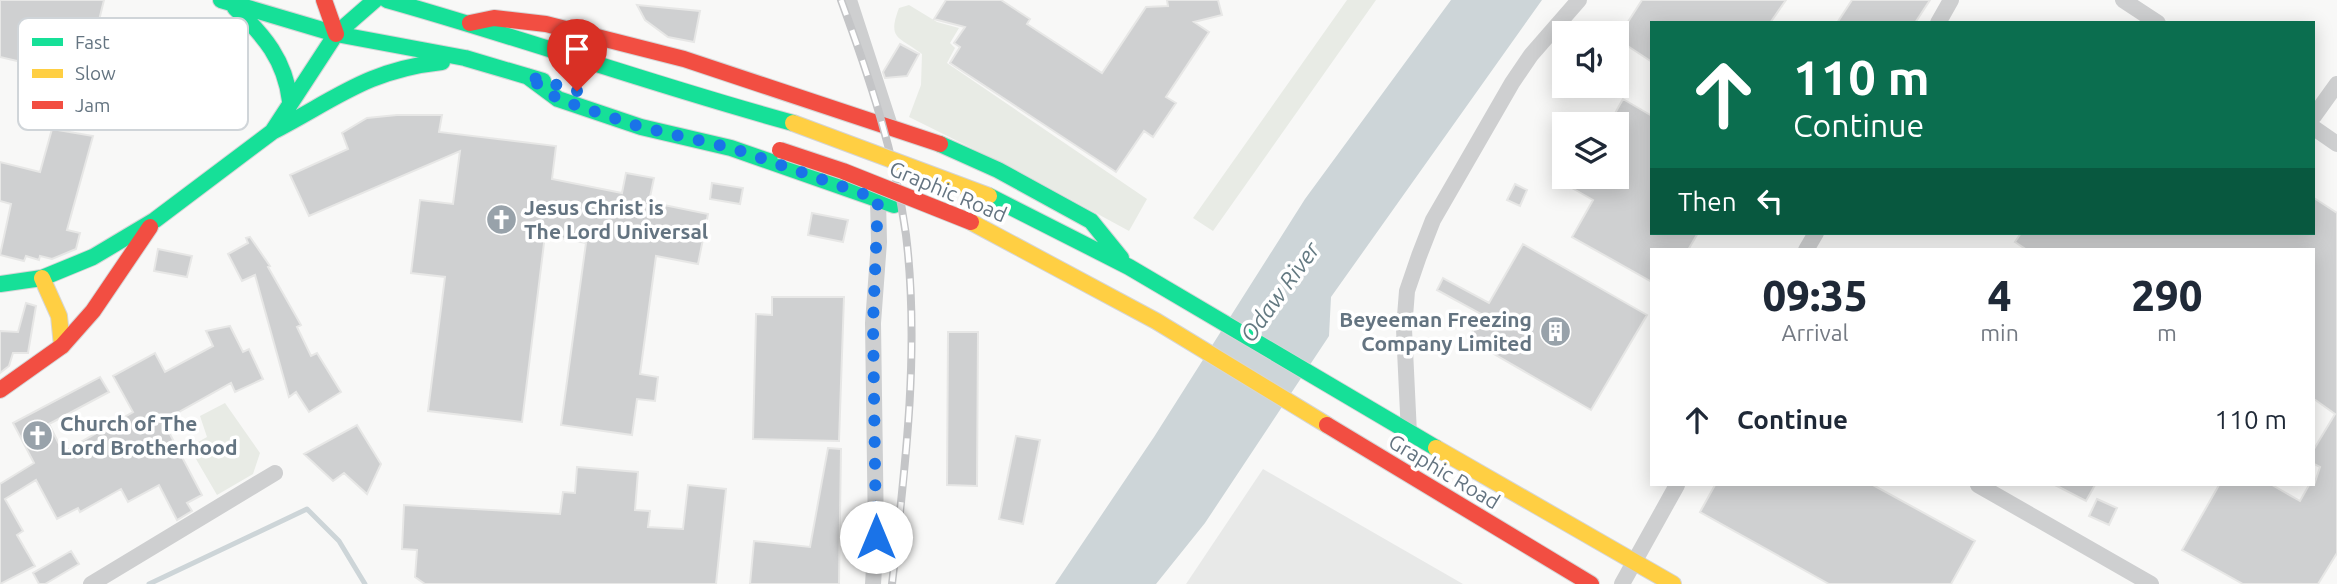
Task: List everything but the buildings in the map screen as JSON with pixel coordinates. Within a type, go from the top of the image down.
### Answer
[{"type":"main road","points":[[324,0],[336,34]]},
{"type":"main road","points":[[272,132],[336,34],[375,0]]},
{"type":"main road","name":"Graphic Road","points":[[387,0],[470,23],[685,94],[793,123],[989,196],[1129,267],[1335,391],[1673,584]]},
{"type":"main road","points":[[225,1],[243,18]]},
{"type":"main road","name":"Graphic Road","points":[[225,1],[336,34],[466,58],[780,150],[971,222],[1069,272],[1172,332],[1591,584]]},
{"type":"main road","points":[[470,23],[494,18],[545,24],[684,59],[890,126],[998,170],[1066,206],[1091,221],[1129,267]]},
{"type":"main road","points":[[248,23],[274,48],[286,71],[290,101]]},
{"type":"main road","points":[[0,284],[42,278],[93,257],[155,220],[272,132],[296,121],[326,100],[388,72],[466,58]]},
{"type":"main road","points":[[527,76],[558,99],[641,127],[732,148],[995,240],[1069,272]]},
{"type":"main road","points":[[0,390],[62,346],[93,311],[155,220]]},
{"type":"main road","points":[[42,278],[59,316],[62,346]]},
{"type":"street","points":[[849,0],[890,126]]},
{"type":"street","points":[[1409,434],[1404,329],[1407,291],[1433,220],[1511,83],[1531,55],[1579,0]]},
{"type":"street","points":[[1939,21],[1951,0]]},
{"type":"street","points":[[2123,0],[2155,21]]},
{"type":"street","points":[[2315,115],[2337,84]]},
{"type":"street","points":[[2315,129],[2337,144]]},
{"type":"street","points":[[873,584],[876,524],[873,323],[879,242],[878,199]]},
{"type":"street","points":[[90,584],[275,472]]},
{"type":"street","points":[[1622,584],[1675,486]]},
{"type":"street","points":[[1980,486],[2151,584]]},
{"type":"shaded area","points":[[1347,0],[1376,0],[1213,231],[1193,218]]},
{"type":"shaded area","points":[[909,5],[937,22],[959,28],[950,43],[955,48],[947,63],[1147,199],[1129,231],[1026,175],[909,117],[921,85],[922,54],[897,36],[894,26],[899,8]]},
{"type":"shaded area","points":[[225,403],[260,453],[253,474],[217,495],[189,447],[207,437],[200,416]]},
{"type":"shaded area","points":[[1263,469],[1463,584],[1186,584]]},
{"type":"water","name":"Odaw River","points":[[1451,0],[1542,0],[1331,297],[1329,336],[1205,523],[1156,584],[1055,584],[1154,437],[1305,199]]},
{"type":"waterway","points":[[149,584],[307,509],[339,541],[365,584]]},
{"type":"railway","points":[[841,0],[888,145],[906,235],[910,278],[912,322],[909,410],[892,584]]},
{"type":"traffic: fast","points":[[221,0],[336,34],[465,58],[543,81]]},
{"type":"traffic: fast","points":[[0,284],[42,278],[93,257],[155,220],[272,132],[336,34],[375,0]]},
{"type":"traffic: fast","points":[[387,0],[793,123]]},
{"type":"traffic: fast","points":[[235,8],[245,18]]},
{"type":"traffic: fast","points":[[248,21],[272,49],[283,73],[290,101]]},
{"type":"traffic: fast","points":[[272,132],[372,79],[416,66],[442,62]]},
{"type":"traffic: fast","points":[[527,76],[558,99],[641,127],[731,148],[894,205]]},
{"type":"traffic: fast","points":[[940,144],[998,170],[1091,221],[1121,258]]},
{"type":"traffic: fast","points":[[989,196],[1129,267],[1436,448]]},
{"type":"traffic: slow","points":[[793,123],[989,196]]},
{"type":"traffic: slow","points":[[971,222],[1156,321],[1327,425]]},
{"type":"traffic: slow","points":[[42,278],[59,316],[62,346]]},
{"type":"traffic: slow","points":[[1436,448],[1673,584]]},
{"type":"traffic: jam","points":[[324,0],[336,34]]},
{"type":"traffic: jam","points":[[470,23],[494,18],[546,24],[684,59],[940,144]]},
{"type":"traffic: jam","points":[[780,150],[843,171],[971,222]]},
{"type":"traffic: jam","points":[[0,390],[62,346],[93,311],[150,227]]},
{"type":"traffic: jam","points":[[1327,425],[1591,584]]},
{"type":"place","name":"Jesus Christ is The Lord Universal","points":[[501,220]]},
{"type":"place","name":"Beyeeman Freezing Company Limited","points":[[1555,332]]},
{"type":"place","name":"Church of The Lord Brotherhood","points":[[37,436]]},
{"type":"route","points":[[577,91],[527,76],[558,99],[641,127],[732,148],[878,199],[879,242],[873,323],[876,537]]}]
